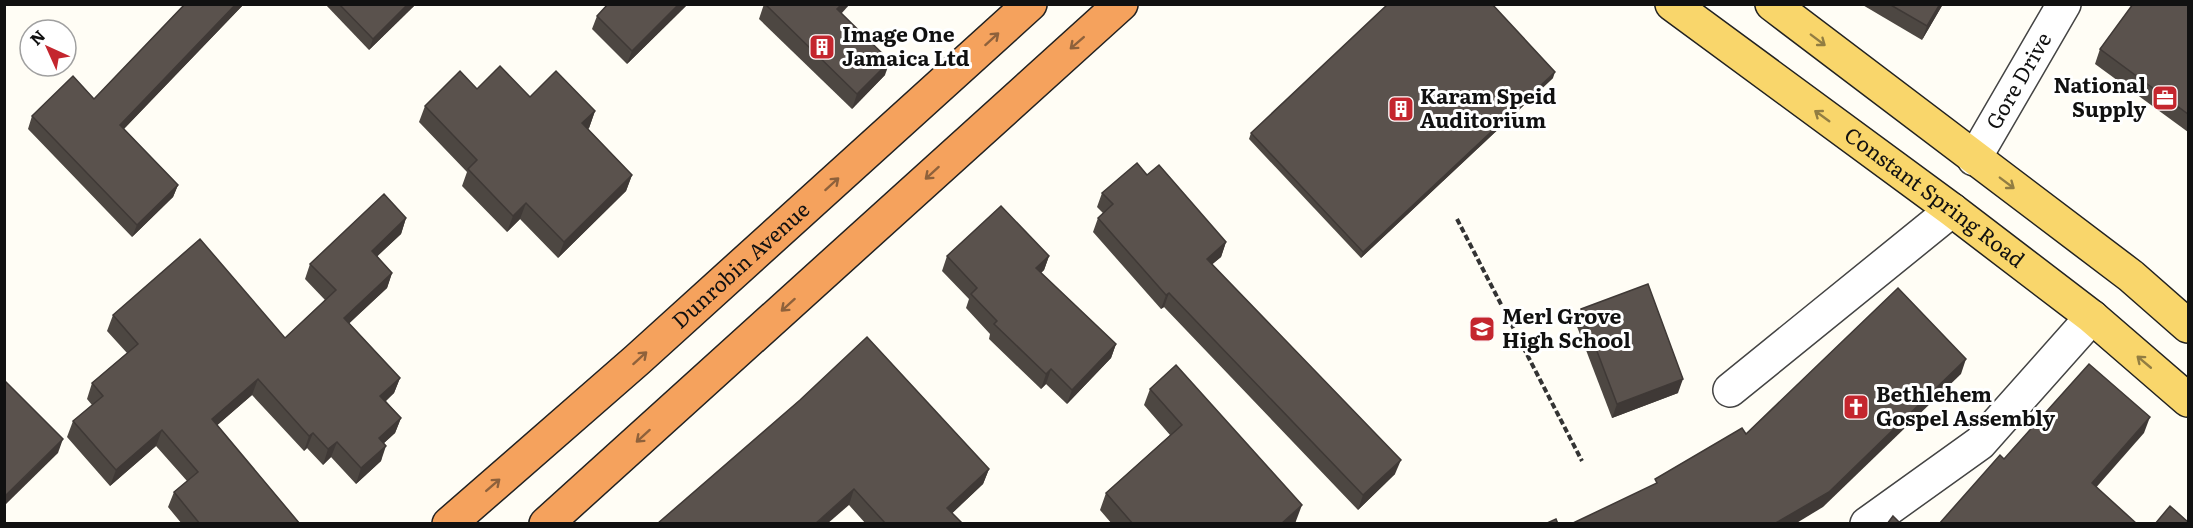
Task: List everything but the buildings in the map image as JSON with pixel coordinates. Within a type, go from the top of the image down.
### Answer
[{"type":"highway","name":"Dunrobin Avenue","points":[[449,524],[638,360],[1030,4]]},
{"type":"highway","points":[[546,524],[1121,4]]},
{"type":"main road","name":"Constant Spring Road","points":[[1672,4],[1952,210],[2091,317],[2188,400]]},
{"type":"main road","points":[[1772,4],[2131,276],[2188,326]]},
{"type":"street","name":"Gore Drive","points":[[1974,159],[2064,4]]},
{"type":"street","points":[[1730,390],[1952,210]]},
{"type":"street","points":[[1867,524],[1980,443],[2091,317]]},
{"type":"path","points":[[1457,219],[1582,461]]},
{"type":"place","name":"Image One Jamaica Ltd","points":[[822,47]]},
{"type":"place","name":"National Supply","points":[[2165,98]]},
{"type":"place","name":"Karam Speid Auditorium","points":[[1401,109]]},
{"type":"place","name":"Merl Grove High School","points":[[1482,329]]},
{"type":"place","name":"Bethlehem Gospel Assembly","points":[[1856,407]]}]
